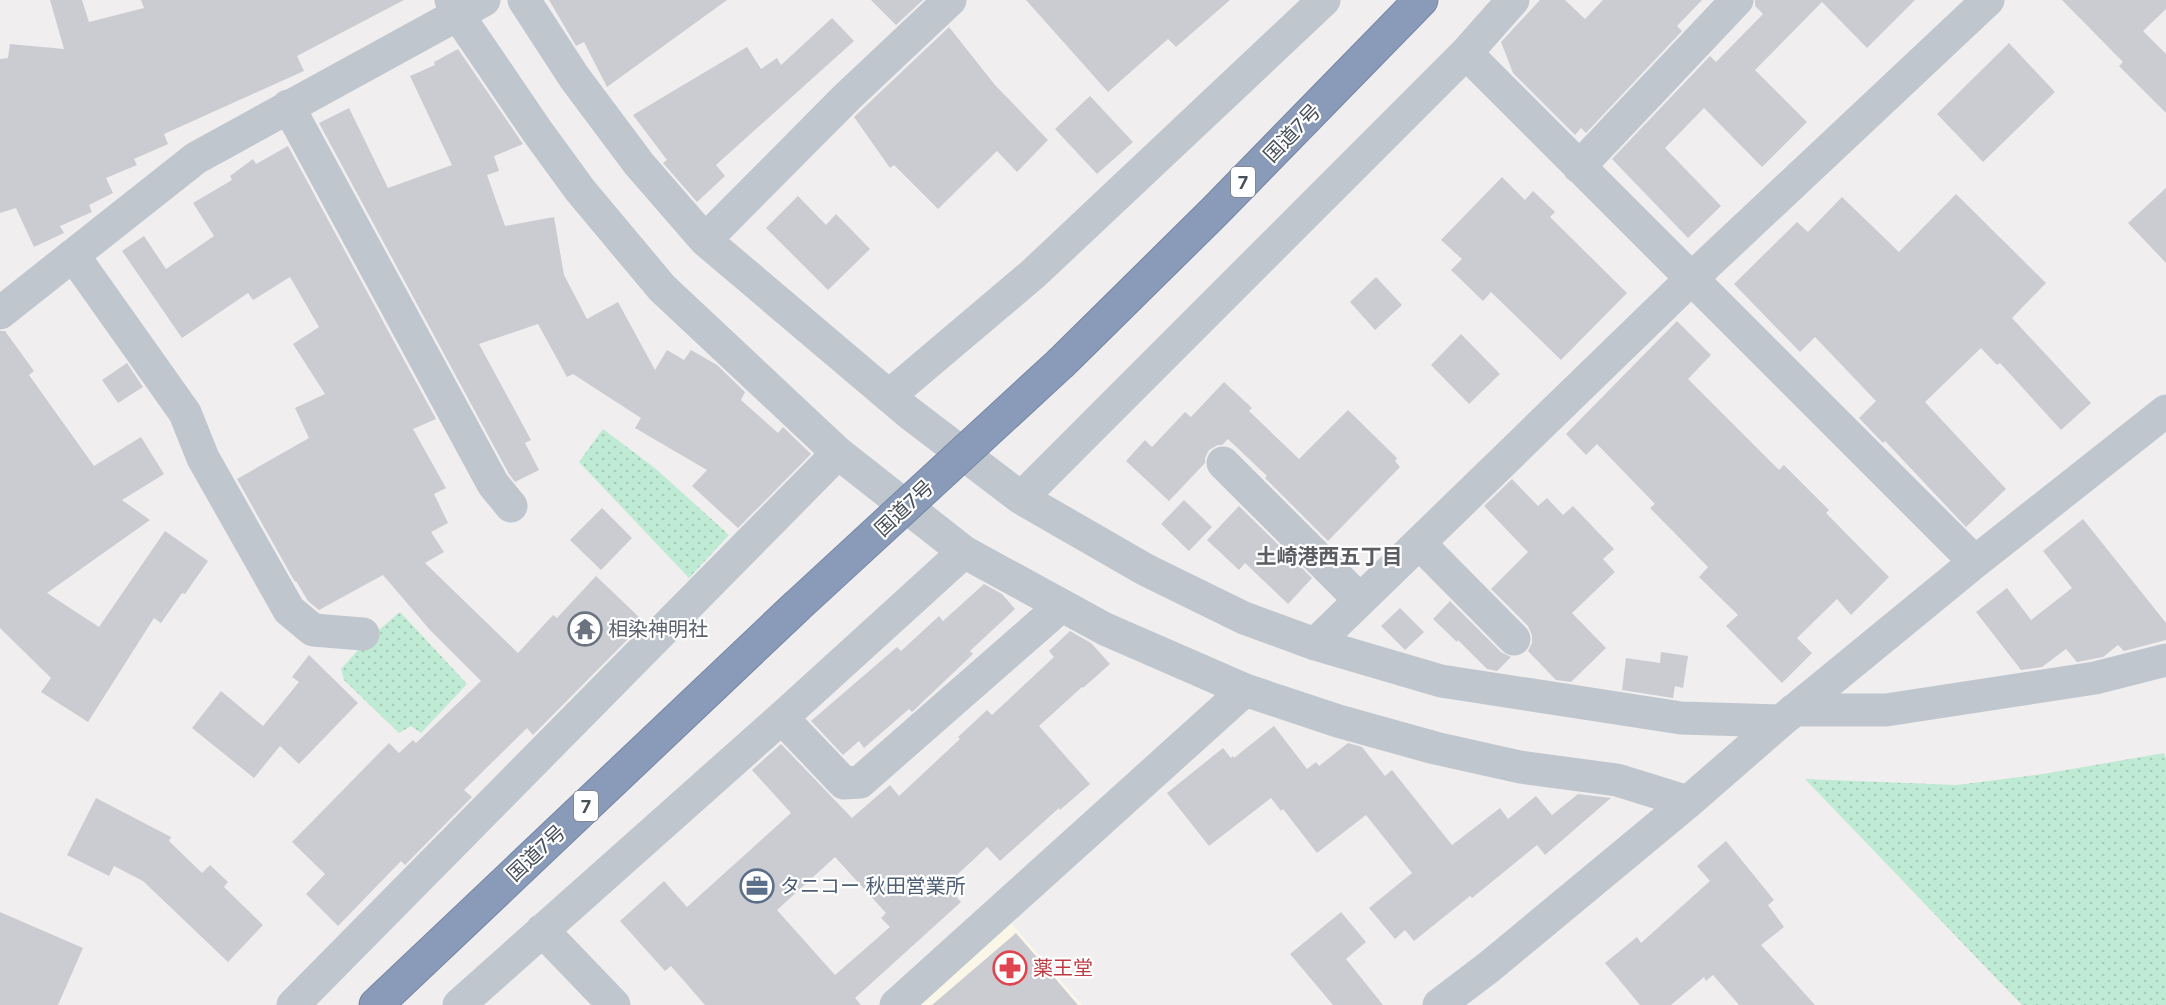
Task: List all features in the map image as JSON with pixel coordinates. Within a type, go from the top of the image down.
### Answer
[{"type":"highway","name":"国道7号","points":[[376,1005],[795,607],[1062,362],[1215,211],[1421,0]]},
{"type":"street","points":[[524,0],[574,77],[639,164],[705,240],[792,315],[908,412],[1021,498],[1146,570],[1244,618],[1315,644],[1441,681],[1681,718],[1886,710],[2096,678],[2166,660]]},
{"type":"street","points":[[705,240],[847,97],[950,0]]},
{"type":"street","points":[[890,395],[1033,274],[1324,0]]},
{"type":"street","points":[[1021,498],[1466,53],[1513,0]]},
{"type":"street","points":[[1579,166],[1737,0]]},
{"type":"street","points":[[1315,644],[1692,279],[1988,0]]},
{"type":"street","points":[[0,313],[196,158],[465,5],[537,131],[574,181],[662,288],[838,453],[964,552],[1105,629],[1245,690],[1338,721],[1435,748],[1520,767],[1617,780],[1688,802]]},
{"type":"street","points":[[1466,53],[1975,562]]},
{"type":"street","points":[[288,106],[493,484],[511,506]]},
{"type":"street","points":[[73,255],[185,413],[203,458],[289,610],[313,630],[363,634]]},
{"type":"street","points":[[1439,1005],[1474,995],[1787,715],[2166,411]]},
{"type":"street","points":[[293,1005],[838,453]]},
{"type":"street","points":[[1223,464],[1360,600]]},
{"type":"street","points":[[1419,543],[1514,639]]},
{"type":"street","points":[[459,1005],[782,718],[964,552]]},
{"type":"street","points":[[782,718],[844,783],[860,782],[1061,606]]},
{"type":"street","points":[[896,1005],[1245,690]]},
{"type":"street","points":[[542,930],[614,1005]]},
{"type":"shaded area","name":"薬王堂","points":[[1011,923],[1082,1005],[920,1005]]},
{"type":"green space","points":[[603,429],[656,469],[729,535],[689,578],[579,462]]},
{"type":"green space","points":[[400,612],[467,684],[421,733],[411,726],[399,733],[344,680],[341,669],[367,640]]},
{"type":"green space","points":[[2164,753],[2166,759],[2166,1005],[2022,1005],[1805,779],[1957,785],[2043,774]]},
{"type":"building","points":[[50,0],[82,0],[89,22],[144,8],[141,0],[404,0],[297,56],[304,71],[164,134],[168,144],[134,159],[137,165],[106,178],[113,193],[89,205],[92,212],[60,226],[64,233],[34,247],[16,208],[0,213],[0,59],[8,58],[10,44],[64,49]]},
{"type":"building","points":[[549,0],[727,0],[607,87],[584,42],[576,46]]},
{"type":"building","points":[[871,0],[923,0],[896,25]]},
{"type":"building","points":[[1026,0],[1230,0],[1176,47],[1168,39],[1108,92]]},
{"type":"building","points":[[1540,0],[1565,0],[1585,19],[1603,0],[1702,0],[1677,26],[1682,31],[1586,133],[1581,128],[1575,135],[1513,73],[1501,42]]},
{"type":"building","points":[[1755,0],[1915,0],[1867,48],[1822,2],[1755,70],[1807,122],[1762,167],[1704,108],[1665,148],[1721,206],[1688,238],[1612,159],[1710,56],[1716,62],[1763,14],[1755,6]]},
{"type":"building","points":[[2062,0],[2166,0],[2166,9],[2143,31],[2166,54],[2166,113],[2119,66],[2123,62]]},
{"type":"building","points":[[832,18],[854,41],[716,165],[725,176],[697,202],[663,163],[667,160],[633,115],[747,47],[761,69],[777,58],[781,65]]},
{"type":"building","points":[[949,27],[995,85],[1048,140],[1017,172],[997,151],[938,209],[894,165],[890,168],[854,117]]},
{"type":"building","points":[[2009,43],[2055,92],[1983,162],[1937,114]]},
{"type":"building","points":[[458,49],[523,144],[494,156],[499,171],[487,175],[505,226],[554,217],[564,275],[587,319],[618,302],[655,370],[667,350],[684,360],[691,350],[717,365],[745,392],[741,400],[778,433],[783,427],[811,454],[738,528],[692,486],[707,470],[635,428],[641,418],[573,374],[567,377],[538,324],[479,344],[531,440],[525,443],[539,470],[515,482],[509,474],[319,123],[349,108],[388,188],[452,165],[410,76],[435,65],[434,62]]},
{"type":"building","points":[[1090,96],[1133,142],[1097,174],[1055,129]]},
{"type":"building","points":[[288,146],[436,419],[413,429],[446,488],[434,494],[448,523],[431,532],[444,552],[425,563],[518,653],[553,615],[557,618],[596,576],[640,618],[626,633],[630,637],[533,735],[527,728],[464,790],[472,797],[405,865],[401,861],[338,926],[306,894],[325,874],[292,842],[389,743],[399,753],[413,740],[416,743],[481,681],[430,630],[383,575],[319,610],[308,601],[237,479],[309,438],[295,408],[325,394],[293,344],[319,327],[290,277],[253,300],[248,293],[182,338],[122,251],[144,236],[166,269],[214,236],[193,203],[232,180],[230,176],[253,159],[256,164]]},
{"type":"building","points":[[1502,177],[1525,200],[1533,191],[1555,212],[1550,217],[1627,293],[1561,360],[1491,292],[1483,301],[1451,270],[1462,259],[1441,240]]},
{"type":"building","points":[[2166,188],[2166,263],[2128,223]]},
{"type":"building","points":[[1956,194],[2046,283],[2012,318],[2091,403],[2061,430],[2000,363],[1997,365],[1981,348],[1925,402],[2006,489],[1966,527],[1885,441],[1883,443],[1859,418],[1876,401],[1815,337],[1800,352],[1734,284],[1797,222],[1808,232],[1842,197],[1899,252]]},
{"type":"building","points":[[798,196],[826,225],[836,214],[870,249],[828,290],[766,228]]},
{"type":"building","points":[[1376,277],[1402,305],[1375,330],[1350,302]]},
{"type":"building","points":[[1677,321],[1711,355],[1688,379],[1779,470],[1784,465],[1829,510],[1826,513],[1889,577],[1851,615],[1837,599],[1797,638],[1812,653],[1782,683],[1726,626],[1738,615],[1699,577],[1708,567],[1650,508],[1655,504],[1597,444],[1586,455],[1566,434]]},
{"type":"building","points":[[0,331],[5,331],[34,371],[29,375],[94,466],[141,437],[164,474],[122,500],[150,520],[47,593],[99,627],[165,531],[208,561],[161,623],[154,618],[88,722],[41,692],[51,678],[0,628]]},
{"type":"building","points":[[1461,334],[1500,374],[1469,404],[1431,365]]},
{"type":"building","points":[[127,363],[143,387],[118,403],[102,380]]},
{"type":"building","points":[[1224,382],[1252,408],[1249,411],[1299,459],[1348,410],[1397,458],[1395,461],[1400,467],[1328,541],[1265,478],[1267,476],[1228,439],[1222,445],[1209,450],[1205,463],[1169,501],[1126,461],[1145,440],[1152,447],[1185,412],[1191,417]]},
{"type":"building","points":[[1512,479],[1538,506],[1547,498],[1563,515],[1573,506],[1614,549],[1603,559],[1615,572],[1572,613],[1606,648],[1571,682],[1556,680],[1528,651],[1532,643],[1532,635],[1528,626],[1491,589],[1528,552],[1484,506]]},
{"type":"building","points":[[1184,500],[1212,527],[1189,551],[1161,524]]},
{"type":"building","points":[[1239,506],[1312,578],[1288,604],[1245,563],[1239,570],[1207,540]]},
{"type":"building","points":[[602,508],[632,538],[601,570],[570,540]]},
{"type":"building","points":[[2083,519],[2166,623],[2166,640],[2124,651],[2118,645],[2103,657],[2077,662],[2066,649],[2042,667],[2021,670],[1976,612],[2007,588],[2031,620],[2072,588],[2043,551]]},
{"type":"building","points":[[984,584],[1002,594],[1015,609],[970,651],[973,654],[912,712],[909,709],[864,748],[859,741],[843,755],[811,721],[897,647],[901,651],[939,616],[943,621]]},
{"type":"building","points":[[1450,601],[1501,652],[1511,657],[1497,671],[1487,669],[1433,619]]},
{"type":"building","points":[[1400,608],[1424,632],[1405,650],[1381,626]]},
{"type":"building","points":[[1070,631],[1091,643],[1110,664],[1039,726],[1090,784],[1060,810],[1059,808],[1000,861],[987,847],[946,885],[961,902],[855,998],[861,1005],[705,1005],[671,966],[665,971],[620,921],[664,881],[687,907],[791,813],[752,770],[781,744],[852,818],[890,785],[899,796],[960,739],[958,737],[987,710],[992,715],[1054,657],[1049,651]],"holes":[[[835,857],[886,913],[881,918],[890,927],[835,975],[777,910]]]},
{"type":"building","points":[[1661,652],[1688,656],[1683,688],[1675,686],[1673,698],[1622,690],[1626,658],[1660,663]]},
{"type":"building","points":[[309,655],[358,703],[299,764],[280,746],[254,778],[192,728],[221,691],[263,726],[299,682],[292,677]]},
{"type":"building","points":[[1274,726],[1307,769],[1316,762],[1319,766],[1348,743],[1362,747],[1385,776],[1392,770],[1452,845],[1500,808],[1508,819],[1536,796],[1552,815],[1578,794],[1611,798],[1545,855],[1537,845],[1414,941],[1405,930],[1395,939],[1369,908],[1412,873],[1366,815],[1317,853],[1283,809],[1281,811],[1271,798],[1209,846],[1167,793],[1223,748],[1231,758],[1233,756],[1234,758]]},
{"type":"building","points":[[96,798],[171,837],[169,841],[202,873],[210,865],[228,882],[224,887],[263,925],[228,962],[143,881],[114,866],[109,876],[67,855]]},
{"type":"building","points":[[1726,841],[1774,900],[1768,905],[1784,927],[1761,945],[1815,1005],[1739,1005],[1713,975],[1706,981],[1704,977],[1671,1005],[1640,1005],[1605,963],[1637,937],[1641,943],[1710,881],[1697,866]]},
{"type":"building","points":[[0,912],[83,948],[58,1005],[0,1005]]},
{"type":"building","points":[[1341,912],[1366,942],[1346,959],[1383,1005],[1333,1005],[1290,954]]},
{"type":"building","name":"薬王堂","points":[[1016,933],[1078,1005],[932,1005]]},
{"type":"place","name":"相染神明社","points":[[585,629]]},
{"type":"place","name":"タニコー 秋田営業所","points":[[757,886]]},
{"type":"place","name":"薬王堂","points":[[1010,968]]},
{"type":"district","name":"土崎港西五丁目","points":[[1329,556]]}]
